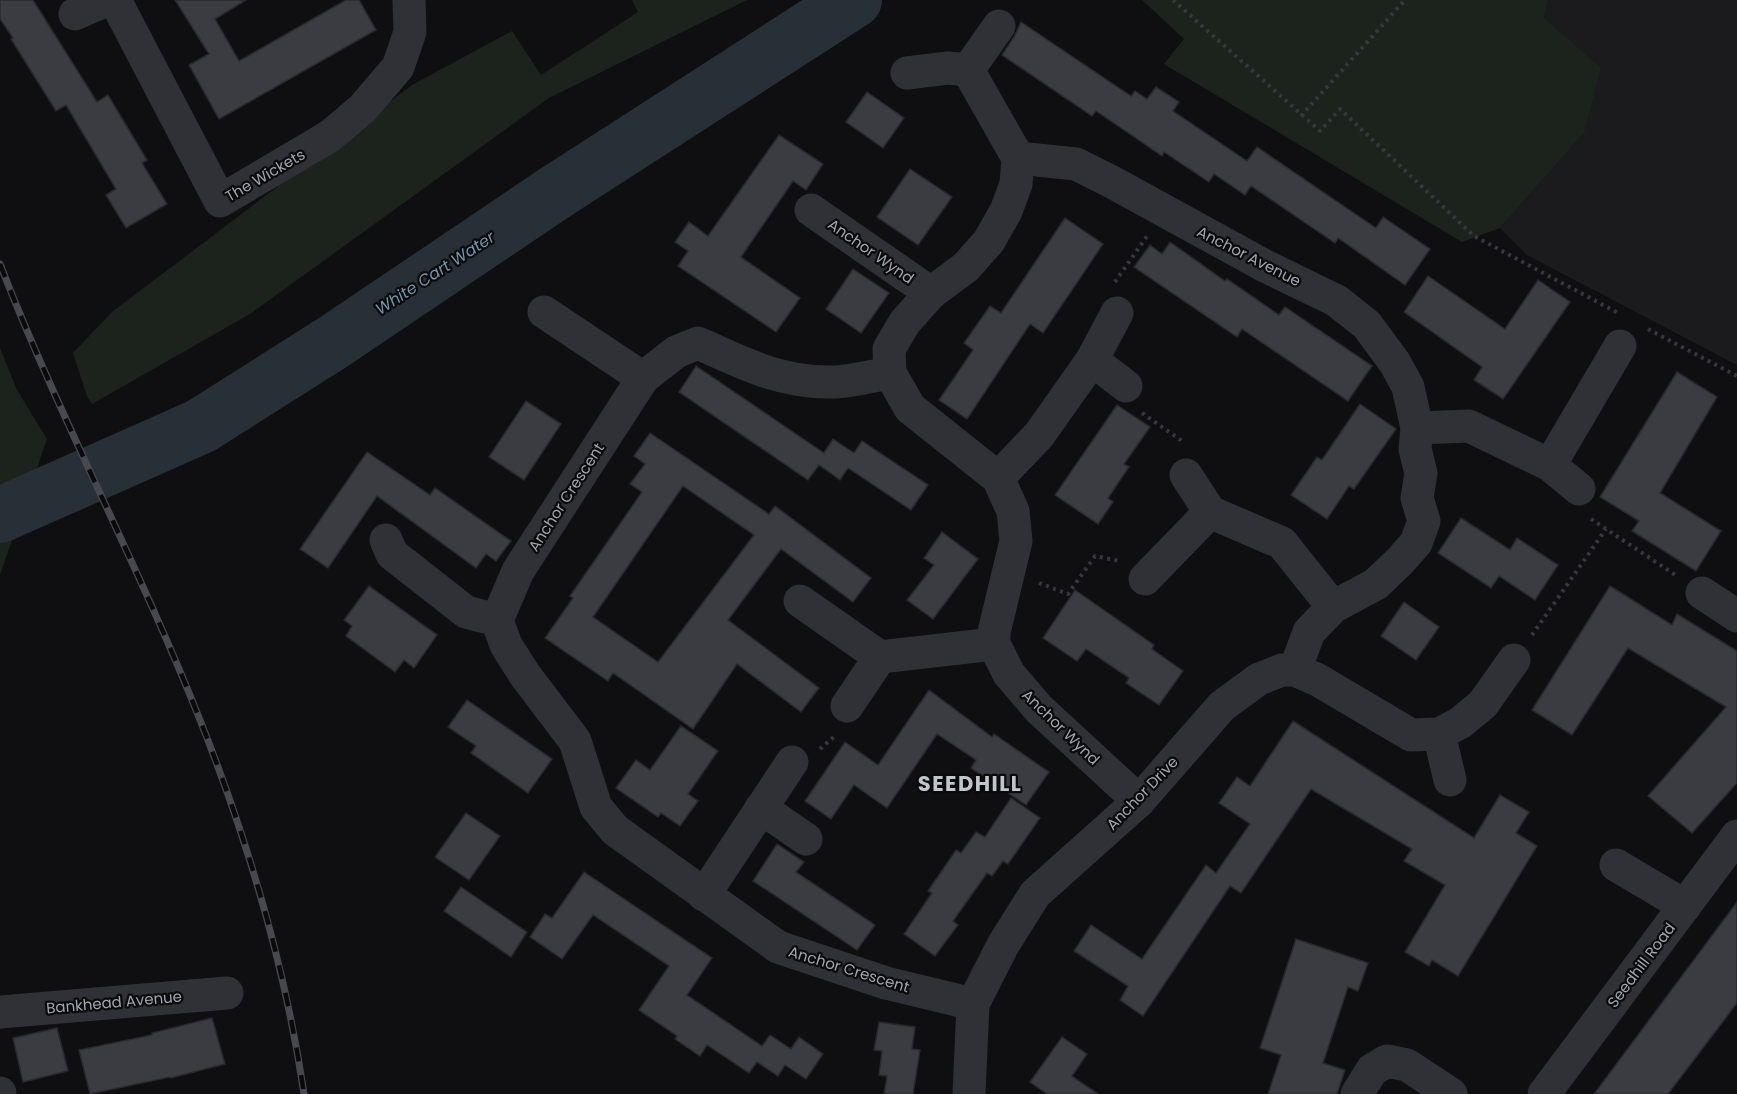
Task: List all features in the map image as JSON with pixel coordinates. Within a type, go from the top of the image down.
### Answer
[{"type":"street","points":[[75,14],[107,0]]},
{"type":"street","name":"The Wickets","points":[[116,0],[220,201],[330,136],[363,108],[398,67],[410,32],[410,0]]},
{"type":"street","points":[[968,70],[999,26]]},
{"type":"street","points":[[907,73],[948,68],[968,70]]},
{"type":"street","points":[[968,70],[1018,158]]},
{"type":"street","name":"Anchor Avenue","points":[[1018,158],[1076,164],[1265,266],[1337,301],[1367,325],[1395,363],[1408,387],[1418,428],[1416,449],[1421,473],[1417,498],[1424,520],[1416,543],[1376,584],[1333,607],[1309,632],[1295,670]]},
{"type":"street","name":"Anchor Wynd","points":[[891,373],[890,349],[904,322],[931,293],[966,267],[989,241],[1006,211],[1016,184],[1018,158]]},
{"type":"street","name":"Anchor Wynd","points":[[811,210],[931,293]]},
{"type":"street","points":[[544,312],[643,378]]},
{"type":"street","points":[[998,478],[1040,435],[1092,360],[1117,313]]},
{"type":"street","points":[[1550,465],[1628,329]]},
{"type":"street","name":"Anchor Crescent","points":[[891,373],[832,382],[786,379],[742,363],[698,343],[676,352],[643,378],[518,571],[497,620],[506,645],[525,675],[575,741],[596,807],[615,830],[778,947],[886,983],[973,1004]]},
{"type":"street","points":[[1092,360],[1126,386]]},
{"type":"street","points":[[800,601],[880,657],[994,644],[994,632],[1016,541],[1013,511],[998,478],[910,408],[891,373]]},
{"type":"street","points":[[1418,428],[1469,426],[1550,465],[1579,489]]},
{"type":"street","points":[[1186,475],[1210,512],[1282,543],[1333,607]]},
{"type":"street","points":[[1145,579],[1210,512]]},
{"type":"street","points":[[386,540],[392,554],[466,612],[497,620]]},
{"type":"street","points":[[1702,593],[1737,616]]},
{"type":"street","name":"Anchor Wynd","points":[[994,644],[1009,674],[1039,709],[1139,801]]},
{"type":"street","points":[[847,706],[880,657]]},
{"type":"street","points":[[1295,670],[1318,680],[1411,735],[1439,734],[1460,723],[1482,704],[1514,660]]},
{"type":"street","name":"Anchor Drive","points":[[969,1094],[973,1004],[1003,945],[1035,894],[1139,801],[1222,706],[1259,679],[1282,670],[1295,670]]},
{"type":"street","points":[[1439,734],[1450,780]]},
{"type":"street","points":[[704,895],[792,762]]},
{"type":"street","points":[[761,808],[806,839]]},
{"type":"street","name":"Seedhill Road","points":[[1544,1094],[1737,836]]},
{"type":"street","points":[[1616,865],[1684,906]]},
{"type":"street","name":"Bankhead Avenue","points":[[0,1012],[227,993]]},
{"type":"street","points":[[1357,1094],[1372,1070],[1388,1061],[1407,1065],[1451,1094]]},
{"type":"path","points":[[1173,0],[1320,131],[1340,109],[1474,236],[1628,329],[1737,376]]},
{"type":"path","points":[[1301,116],[1406,0]]},
{"type":"path","points":[[1117,313],[1102,302],[1164,211]]},
{"type":"path","points":[[1126,386],[1127,402],[1192,448],[1186,475]]},
{"type":"path","points":[[1514,660],[1606,529],[1702,593]]},
{"type":"path","points":[[1009,571],[1068,594],[1095,556],[1118,560],[1145,579]]},
{"type":"path","points":[[792,762],[809,759],[848,724],[847,706]]},
{"type":"shaded area","points":[[632,0],[747,0],[549,98],[250,314],[92,404],[87,396],[73,353],[112,312],[412,85],[512,31],[541,75],[638,12]]},
{"type":"shaded area","points":[[1142,0],[1548,0],[1544,18],[1601,68],[1584,133],[1500,228],[1462,242],[1164,64],[1184,39]]},
{"type":"shaded area","points":[[1548,0],[1737,0],[1737,365],[1527,255],[1500,228],[1584,133],[1544,18]]},
{"type":"shaded area","points":[[0,348],[17,390],[47,439],[0,575]]},
{"type":"building","points":[[0,0],[33,0],[97,102],[108,95],[147,160],[142,163],[167,204],[126,228],[106,195],[116,189],[66,105],[56,111],[11,39],[13,38],[0,19]]},
{"type":"building","points":[[175,0],[246,0],[215,19],[239,61],[346,0],[359,0],[376,30],[219,119],[189,65],[209,54]]},
{"type":"building","points":[[1021,22],[1131,96],[1135,91],[1147,99],[1156,87],[1179,102],[1173,111],[1247,161],[1257,147],[1376,228],[1383,217],[1430,249],[1405,285],[1338,238],[1335,243],[1251,186],[1245,195],[1214,174],[1209,182],[1164,152],[1162,156],[1096,111],[1092,116],[1002,55]]},
{"type":"building","points":[[867,92],[904,118],[883,148],[846,122]]},
{"type":"building","points":[[779,135],[823,164],[806,190],[793,181],[741,257],[800,298],[776,332],[678,266],[688,251],[675,242],[689,222],[708,236]]},
{"type":"building","points":[[910,169],[952,197],[918,245],[877,217]]},
{"type":"building","points":[[1065,218],[1103,244],[1043,333],[1030,324],[967,419],[939,400],[973,350],[964,343],[990,306],[1001,313]]},
{"type":"building","points":[[1170,242],[1279,315],[1285,307],[1372,366],[1348,401],[1242,329],[1237,337],[1134,267],[1150,245],[1162,254]]},
{"type":"building","points":[[853,269],[889,293],[861,333],[826,309]]},
{"type":"building","points":[[1428,276],[1505,329],[1538,280],[1570,302],[1503,399],[1474,380],[1482,367],[1404,312]]},
{"type":"building","points":[[696,366],[824,453],[833,439],[854,453],[862,441],[928,485],[911,510],[848,468],[840,480],[819,465],[808,480],[679,392]]},
{"type":"building","points":[[1677,372],[1717,397],[1660,493],[1721,531],[1696,571],[1632,531],[1639,521],[1600,497]]},
{"type":"building","points":[[526,401],[561,424],[524,480],[489,457]]},
{"type":"building","points":[[1360,404],[1396,429],[1354,489],[1349,486],[1327,519],[1291,495],[1317,457],[1322,460]]},
{"type":"building","points":[[1117,405],[1150,427],[1124,464],[1129,467],[1108,498],[1113,502],[1098,524],[1055,495]]},
{"type":"building","points":[[650,433],[769,514],[775,506],[871,578],[853,602],[781,549],[728,620],[819,688],[801,712],[737,664],[693,729],[613,673],[608,681],[545,638],[573,598],[570,596],[642,492],[630,484],[645,464],[634,456]],"holes":[[[683,486],[754,535],[658,662],[593,617]]]},
{"type":"building","points":[[367,452],[430,495],[435,488],[511,541],[496,561],[486,554],[476,568],[377,496],[328,568],[300,549]]},
{"type":"building","points":[[1461,518],[1510,550],[1517,538],[1558,565],[1535,600],[1499,576],[1491,588],[1438,553]]},
{"type":"building","points":[[942,532],[978,559],[933,619],[907,600],[934,565],[924,558]]},
{"type":"building","points":[[369,586],[437,635],[414,668],[404,660],[395,672],[346,636],[352,626],[344,620]]},
{"type":"building","points":[[1610,586],[1672,625],[1677,614],[1737,651],[1737,783],[1692,833],[1648,796],[1726,707],[1628,648],[1572,735],[1532,710]]},
{"type":"building","points":[[1075,590],[1154,645],[1152,649],[1183,671],[1159,705],[1126,683],[1129,678],[1086,649],[1077,661],[1043,638]]},
{"type":"building","points":[[1404,602],[1439,627],[1416,660],[1381,636]]},
{"type":"building","points":[[929,690],[992,737],[994,734],[1049,772],[1026,805],[971,768],[976,760],[937,734],[887,808],[854,785],[831,819],[805,801],[845,742],[878,765]]},
{"type":"building","points":[[467,700],[552,759],[528,793],[471,753],[476,746],[448,727]]},
{"type":"building","points":[[1293,721],[1474,838],[1500,795],[1529,812],[1516,833],[1537,846],[1458,976],[1432,960],[1429,966],[1405,952],[1445,885],[1404,861],[1412,849],[1311,789],[1241,893],[1230,886],[1143,1016],[1120,1000],[1128,986],[1074,951],[1091,925],[1142,959],[1206,865],[1216,873],[1250,824],[1219,803],[1237,777],[1250,786]]},
{"type":"building","points":[[681,726],[718,751],[688,794],[698,801],[680,826],[661,813],[658,817],[616,788],[636,760],[650,770]]},
{"type":"building","points":[[1011,798],[1040,818],[1008,864],[1003,861],[992,876],[987,873],[953,921],[958,925],[935,956],[904,934],[932,893],[928,891],[956,850],[961,853],[976,832],[985,837]]},
{"type":"building","points":[[466,813],[500,836],[469,880],[435,857]]},
{"type":"building","points":[[777,844],[804,862],[796,872],[875,925],[857,950],[753,881]]},
{"type":"building","points":[[584,872],[712,958],[687,995],[762,1046],[770,1035],[791,1049],[799,1037],[823,1054],[806,1079],[785,1065],[778,1076],[757,1062],[749,1073],[707,1045],[700,1056],[675,1039],[677,1036],[639,1010],[669,966],[593,915],[562,959],[530,937],[545,914],[552,918]]},
{"type":"building","points":[[461,887],[527,932],[511,957],[444,911]]},
{"type":"building","points":[[1737,902],[1737,1003],[1668,1094],[1594,1094]]},
{"type":"building","points":[[1296,939],[1368,963],[1358,991],[1348,987],[1323,1063],[1345,1070],[1337,1094],[1268,1094],[1281,1055],[1260,1048]]},
{"type":"building","points":[[212,1018],[225,1064],[171,1078],[90,1094],[79,1050],[152,1035],[152,1033]]},
{"type":"building","points":[[879,1022],[915,1027],[912,1049],[920,1050],[913,1094],[884,1094],[887,1076],[879,1075],[882,1051],[874,1050]]},
{"type":"building","points":[[57,1028],[68,1071],[23,1082],[13,1038]]},
{"type":"building","points":[[1062,1037],[1087,1054],[1072,1076],[1098,1094],[1047,1094],[1030,1082]]},
{"type":"waterway","name":"White Cart Water","points":[[0,515],[201,426],[332,343],[556,192],[854,0]]},
{"type":"railway","points":[[0,264],[48,379],[176,663],[234,811],[275,951],[304,1094]]},
{"type":"district","name":"SEEDHILL","points":[[970,783]]}]
